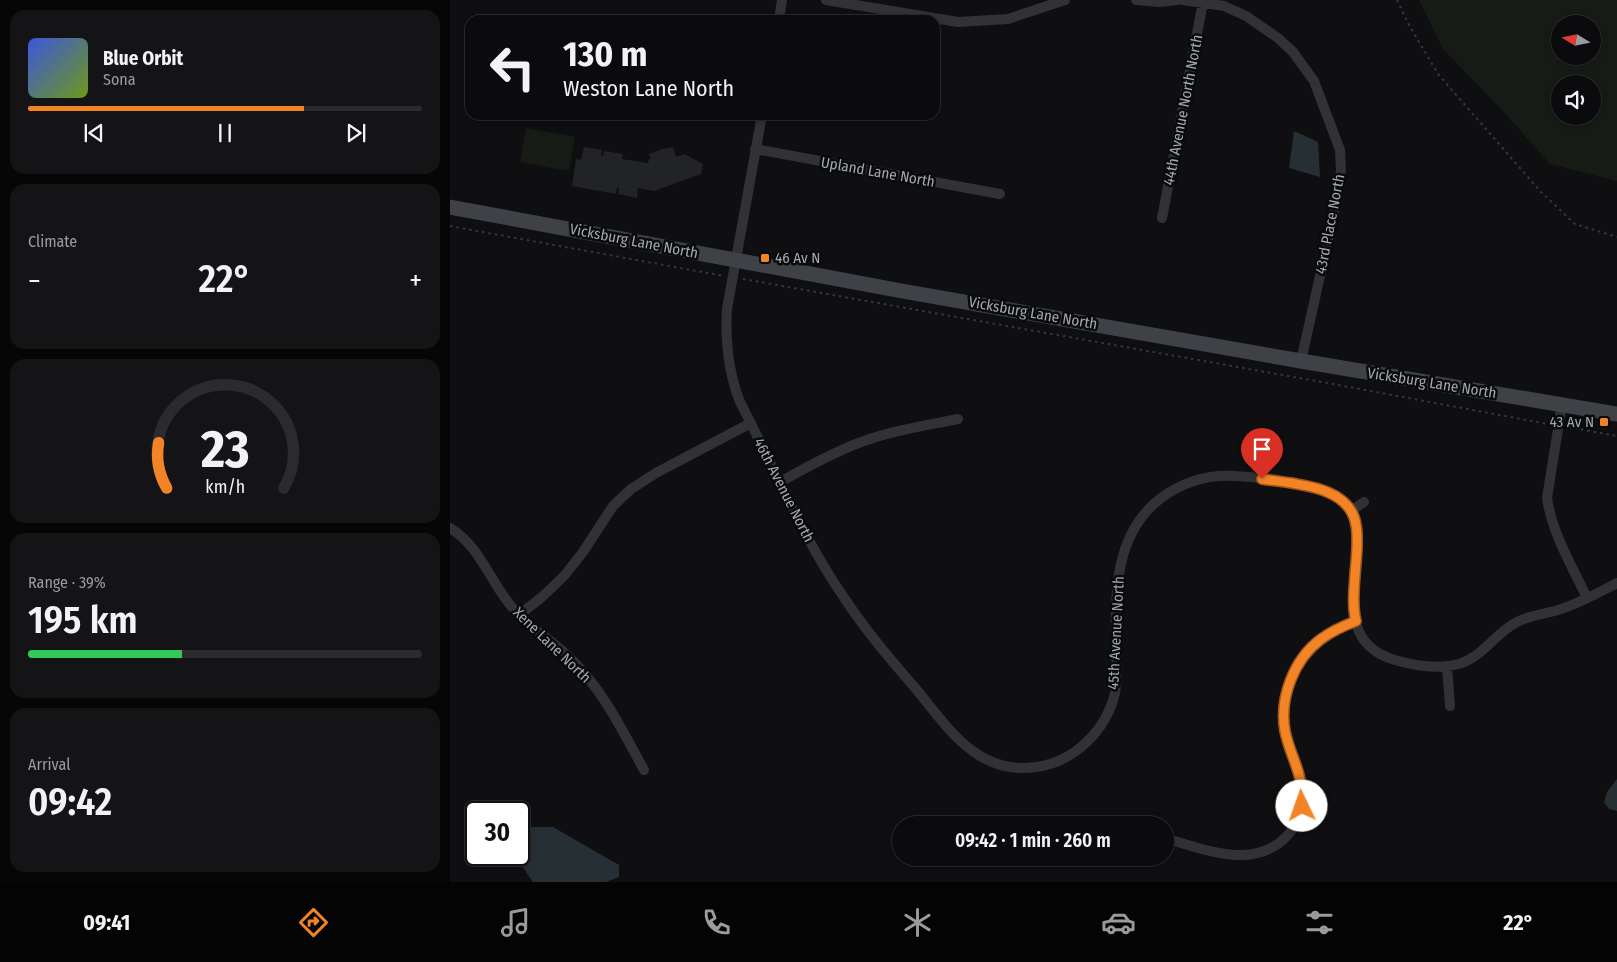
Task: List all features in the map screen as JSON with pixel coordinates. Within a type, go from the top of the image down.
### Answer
[{"type":"main road","name":"Vicksburg Lane North","points":[[450,207],[1301,361],[1617,414]]},
{"type":"street","points":[[779,15],[782,0]]},
{"type":"street","points":[[826,0],[916,15]]},
{"type":"street","points":[[940,19],[958,22],[1008,19],[1052,2],[1065,0]]},
{"type":"street","points":[[1136,0],[1160,2],[1178,0]]},
{"type":"street","name":"43rd Place North","points":[[1182,0],[1224,6],[1246,16],[1278,38],[1293,52],[1314,82],[1340,150],[1341,170],[1336,204],[1301,361]]},
{"type":"street","name":"44th Avenue North North","points":[[1162,218],[1203,2]]},
{"type":"street","name":"46th Avenue North","points":[[761,120],[726,309],[725,333],[727,356],[732,380],[740,402],[818,555],[844,598],[873,638],[957,738],[974,753],[994,764],[1014,768],[1035,768]]},
{"type":"street","name":"Upland Lane North","points":[[755,150],[1000,194]]},
{"type":"street","points":[[1562,404],[1548,481],[1547,498],[1549,513],[1587,598]]},
{"type":"street","points":[[780,482],[822,459],[856,444],[890,433],[958,419]]},
{"type":"street","points":[[519,615],[564,576],[583,552],[613,506],[630,489],[656,473],[751,423]]},
{"type":"street","name":"45th Avenue North","points":[[1035,768],[1054,763],[1072,754],[1087,743],[1109,711],[1115,692],[1116,587],[1125,548],[1141,517],[1157,501],[1176,487],[1198,479],[1220,475],[1244,476],[1324,490],[1342,500],[1351,511]]},
{"type":"street","points":[[1364,502],[1351,511],[1356,523],[1357,537],[1353,602],[1356,621],[1361,634],[1371,648],[1386,657],[1402,662],[1431,666],[1447,666],[1462,663],[1477,655],[1513,624],[1527,617],[1558,610],[1617,583]]},
{"type":"street","name":"Xene Lane North","points":[[450,528],[467,542],[509,604],[526,623],[567,655],[586,675],[606,703],[644,770]]},
{"type":"street","points":[[1174,841],[1202,849],[1249,856],[1264,852],[1278,845],[1289,834],[1298,821],[1302,806],[1302,791],[1300,775],[1290,750],[1285,730],[1284,710],[1287,690],[1294,671],[1305,654],[1325,636],[1356,621]]},
{"type":"street","points":[[1447,666],[1450,706]]},
{"type":"path","points":[[1397,0],[1409,25],[1438,74],[1540,192],[1575,224],[1617,237]]},
{"type":"path","points":[[450,226],[1617,436]]},
{"type":"shaded area","points":[[1419,0],[1617,0],[1617,181],[1550,164],[1500,108],[1443,49]]},
{"type":"shaded area","points":[[526,128],[575,137],[569,171],[520,162]]},
{"type":"shaded area","points":[[1294,131],[1318,142],[1320,177],[1289,168]]},
{"type":"shaded area","points":[[1617,779],[1617,811],[1609,809],[1604,802],[1607,792]]},
{"type":"shaded area","points":[[530,827],[553,827],[619,865],[619,877],[606,882],[533,882],[522,866],[530,866]]},
{"type":"building","points":[[584,147],[602,150],[601,156],[603,156],[604,151],[623,154],[622,159],[648,163],[651,158],[649,154],[673,147],[676,157],[684,154],[703,164],[701,174],[654,191],[638,188],[637,198],[618,194],[619,188],[617,188],[616,194],[572,186],[576,159],[581,160]]},
{"type":"place","name":"46 Av N","points":[[765,258]]},
{"type":"place","name":"43 Av N","points":[[1604,422]]},
{"type":"route","points":[[1262,479],[1330,492],[1342,500],[1351,511],[1356,523],[1357,537],[1353,602],[1356,621],[1328,634],[1305,654],[1294,671],[1287,690],[1284,710],[1285,730],[1290,750],[1300,775],[1302,806]]}]
